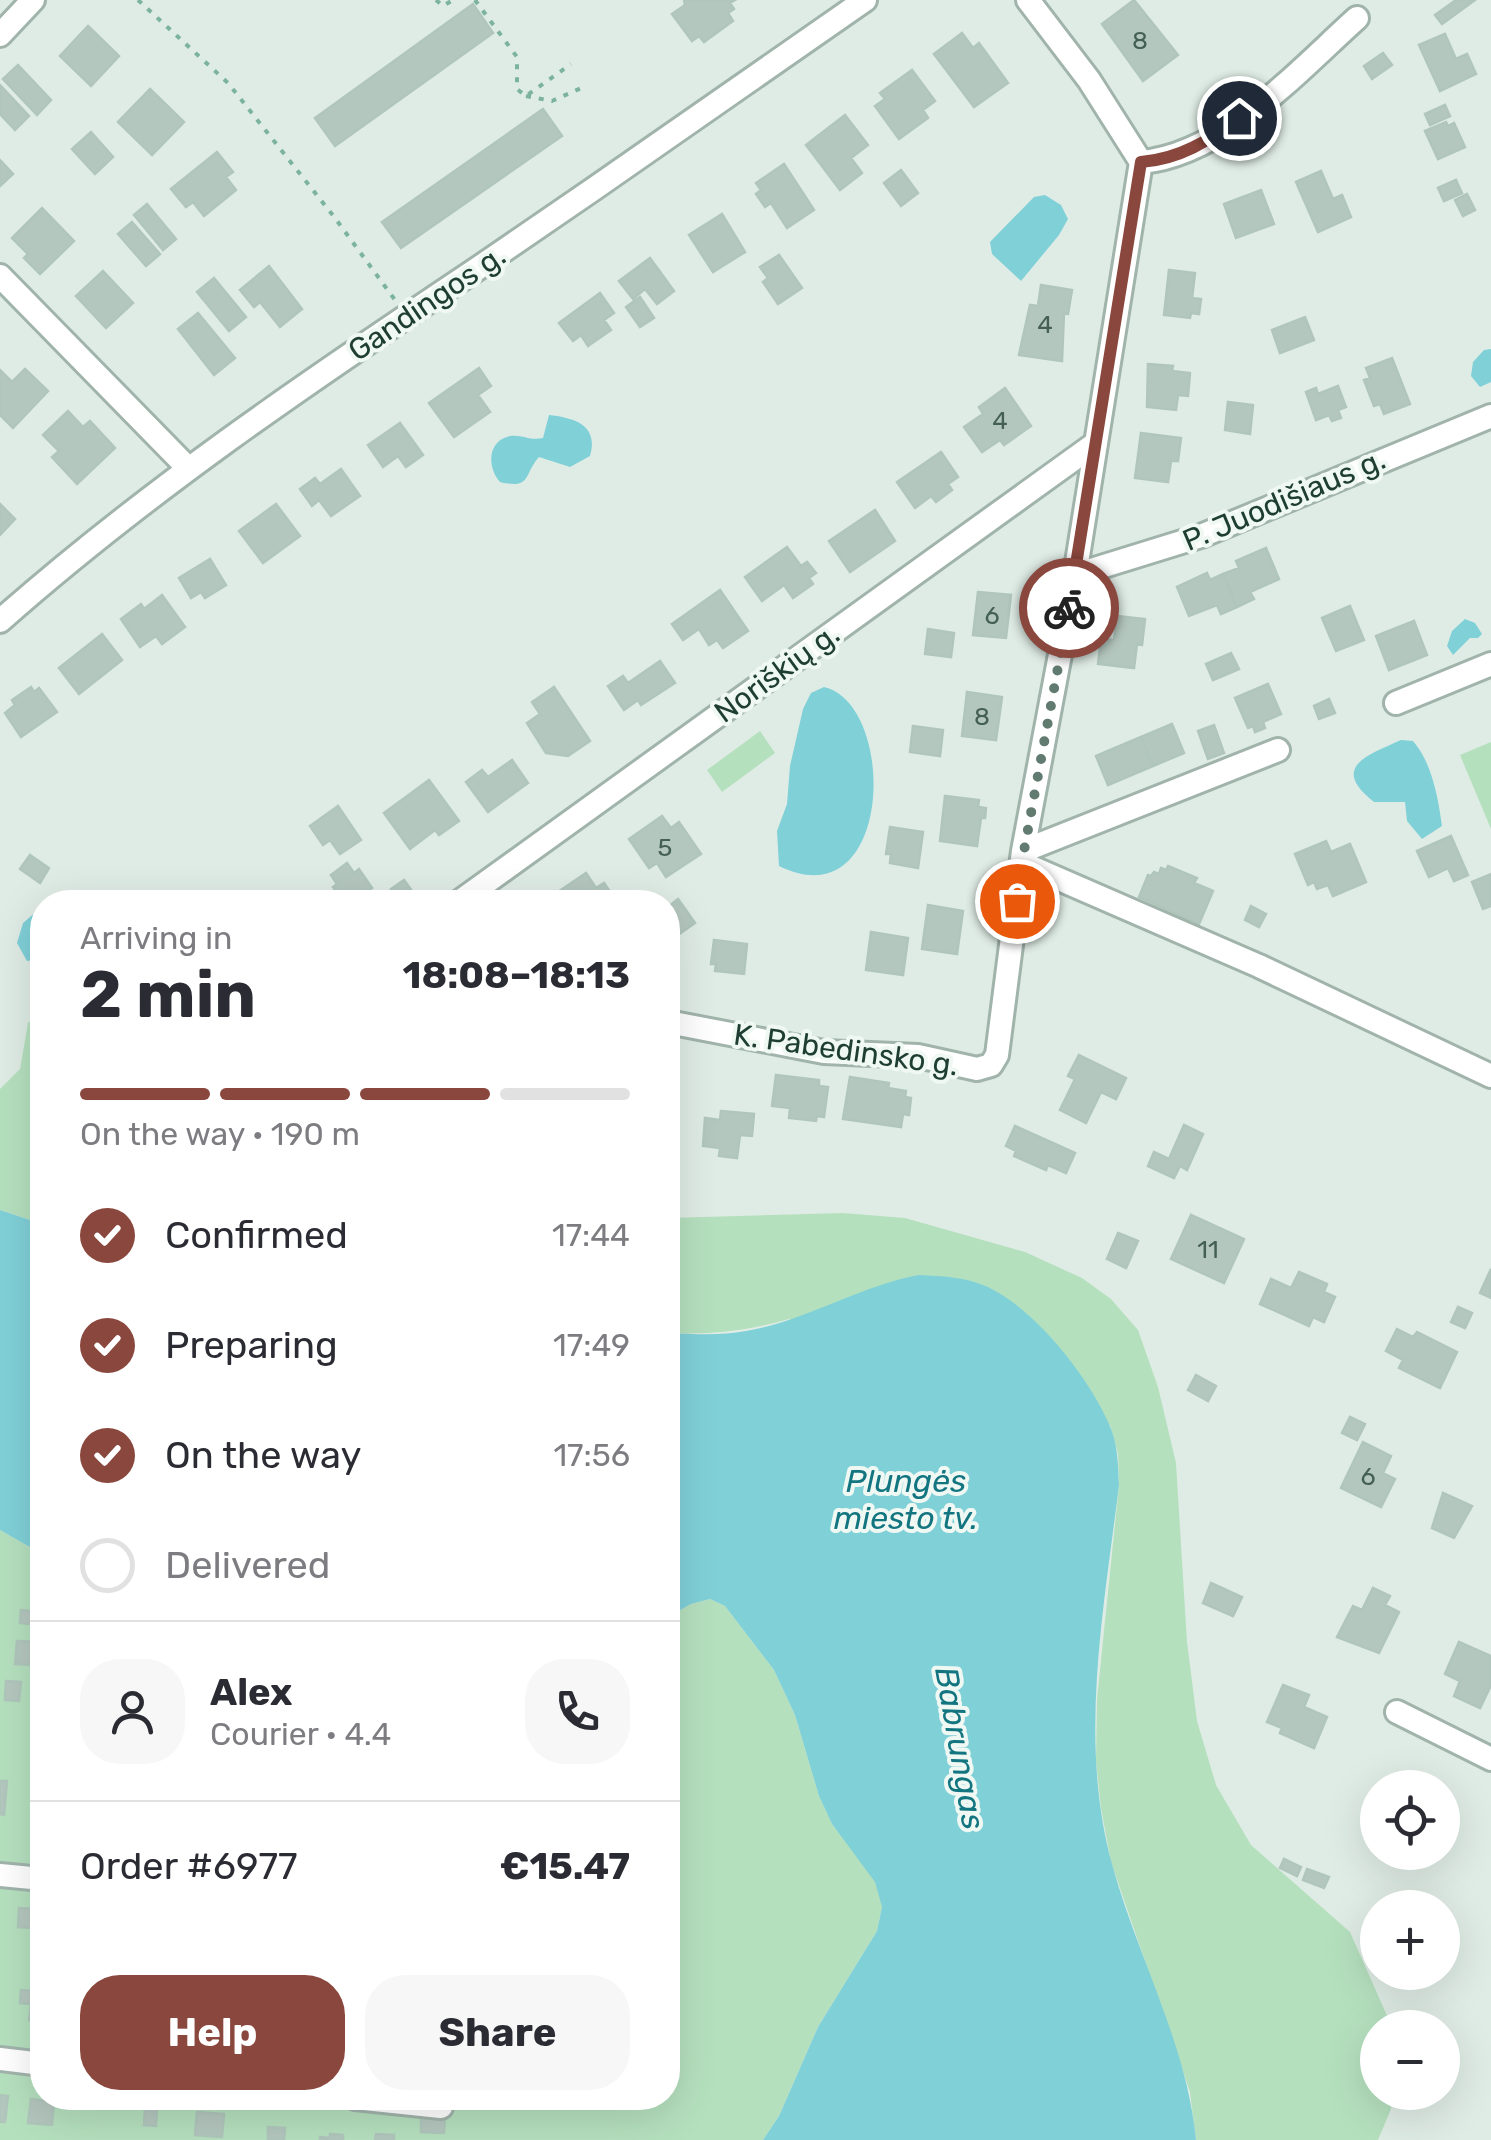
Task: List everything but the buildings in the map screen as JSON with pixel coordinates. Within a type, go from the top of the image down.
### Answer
[{"type":"street","points":[[0,35],[33,0]]},
{"type":"street","name":"Gandingos g.","points":[[0,620],[67,561],[187,467],[864,0]]},
{"type":"street","points":[[1028,0],[1089,80],[1141,162],[1166,160],[1208,142],[1270,96],[1357,18]]},
{"type":"street","name":"K. Pabedinsko g.","points":[[680,1024],[824,1052],[918,1056],[976,1069],[991,1065],[998,1054],[1023,857],[1075,576],[1141,162]]},
{"type":"street","points":[[0,276],[187,467]]},
{"type":"street","name":"P. Juodišiaus g.","points":[[1075,576],[1201,536],[1491,416]]},
{"type":"street","name":"Noriškių g.","points":[[475,890],[1096,443]]},
{"type":"street","points":[[1396,703],[1491,664]]},
{"type":"street","points":[[1023,857],[1278,750]]},
{"type":"street","points":[[1023,857],[1491,1076]]},
{"type":"street","points":[[1396,1712],[1491,1759]]},
{"type":"street","points":[[0,1875],[30,1878]]},
{"type":"street","points":[[0,2059],[30,2063]]},
{"type":"path","points":[[138,0],[228,84],[336,218],[406,316]]},
{"type":"path","points":[[436,0],[443,6],[454,0]]},
{"type":"path","points":[[475,0],[516,56],[517,89],[526,96],[552,101],[586,86]]},
{"type":"path","points":[[526,96],[572,64]]},
{"type":"green space","points":[[760,731],[775,753],[722,792],[707,770]]},
{"type":"green space","points":[[1491,742],[1491,829],[1460,755]]},
{"type":"green space","points":[[28,1023],[30,1220],[0,1210],[0,1089],[20,1069]]},
{"type":"green space","points":[[843,1213],[905,1218],[1025,1252],[1082,1278],[1111,1299],[1138,1330],[1158,1387],[1176,1463],[1187,1642],[1197,1721],[1216,1785],[1251,1845],[1350,1932],[1360,1955],[1360,1990],[1376,1990],[1384,2010],[1360,2010],[1360,2110],[1391,2110],[1378,2140],[1196,2140],[1190,2092],[1111,1862],[1101,1808],[1096,1761],[1097,1699],[1119,1485],[1118,1454],[1110,1425],[789,1319],[729,1331],[680,1333],[680,1218]]},
{"type":"green space","points":[[0,1530],[30,1547],[30,2110],[680,2110],[680,1610],[691,1604],[710,1599],[725,1606],[774,1670],[795,1715],[819,1796],[832,1824],[876,1882],[882,1907],[877,1931],[818,2027],[779,2116],[763,2140],[0,2140]]},
{"type":"water","points":[[1045,195],[1061,205],[1068,219],[1021,281],[992,254],[990,242],[1034,197]]},
{"type":"water","points":[[1491,349],[1491,382],[1480,387],[1471,376],[1473,362],[1484,350]]},
{"type":"water","points":[[549,415],[576,421],[588,430],[590,456],[570,467],[539,457],[522,482],[500,482],[491,462],[497,443],[510,436],[543,438]]},
{"type":"water","points":[[1465,619],[1475,623],[1482,634],[1470,638],[1453,655],[1447,646],[1452,631]]},
{"type":"water","points":[[824,687],[848,702],[864,730],[873,766],[872,804],[863,838],[845,864],[817,875],[779,866],[777,831],[787,804],[790,766],[803,709],[811,693]]},
{"type":"water","points":[[1401,740],[1413,741],[1420,750],[1436,792],[1442,826],[1422,839],[1407,821],[1405,802],[1374,802],[1355,780],[1354,771],[1366,757]]},
{"type":"water","points":[[30,917],[30,961],[17,943],[23,923]]},
{"type":"water","points":[[0,1210],[30,1220],[30,1547],[0,1530]]},
{"type":"water","name":"Plungės miesto tv.","points":[[919,1275],[954,1278],[988,1287],[1006,1298],[1059,1346],[1100,1405],[1112,1432],[1119,1485],[1101,1627],[1095,1722],[1102,1817],[1122,1898],[1183,2069],[1196,2140],[763,2140],[779,2116],[818,2027],[877,1931],[882,1907],[875,1882],[832,1824],[819,1796],[795,1715],[774,1670],[725,1606],[710,1599],[680,1610],[680,1333],[726,1334],[768,1326]]},
{"type":"way so far","points":[[1017,901],[1069,608]]},
{"type":"route","points":[[1069,608],[1141,162],[1166,160],[1208,142],[1239,118]]},
{"type":"water label","name":"Babrungas","points":[[960,1748]]}]
